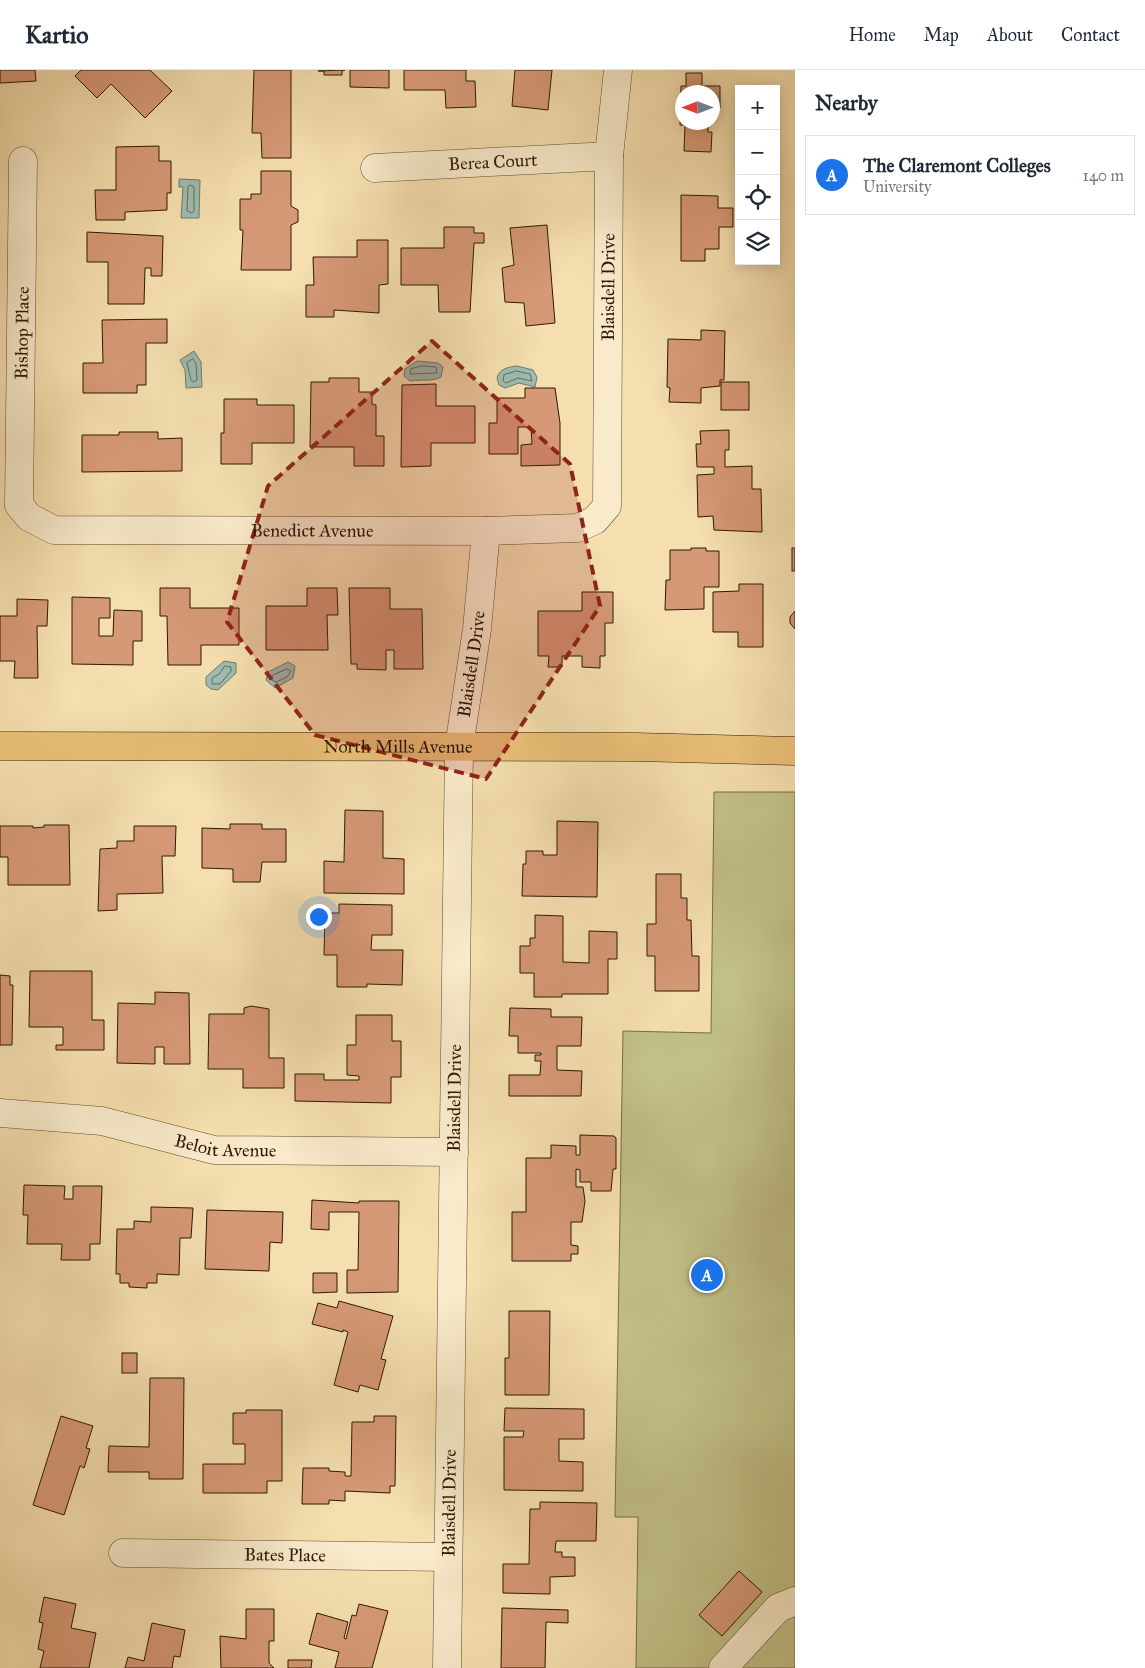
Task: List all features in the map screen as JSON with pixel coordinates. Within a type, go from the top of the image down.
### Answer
[{"type":"main road","name":"North Mills Avenue","points":[[0,746],[636,747],[795,751]]},
{"type":"street","name":"Blaisdell Drive","points":[[607,506],[609,156],[618,70]]},
{"type":"street","name":"Berea Court","points":[[375,168],[609,156]]},
{"type":"street","name":"Bishop Place","points":[[19,505],[11,370],[23,161]]},
{"type":"street","name":"Benedict Avenue","points":[[19,505],[29,517],[54,530],[486,531],[578,528],[595,520],[607,506]]},
{"type":"street","name":"Blaisdell Drive","points":[[446,1668],[459,747],[477,629],[486,531]]},
{"type":"street","name":"Beloit Avenue","points":[[0,1113],[102,1122],[214,1150],[454,1152]]},
{"type":"street","name":"Bates Place","points":[[123,1553],[448,1557]]},
{"type":"street","points":[[723,1668],[778,1608],[795,1601]]},
{"type":"highlighted area","points":[[432,341],[570,464],[600,606],[486,779],[315,735],[227,622],[268,486]]},
{"type":"shaded area","points":[[714,792],[795,792],[795,1668],[636,1668],[638,1517],[615,1517],[623,1031],[711,1033]]},
{"type":"water","points":[[179,179],[200,180],[199,218],[181,218],[183,187],[179,187]]},
{"type":"water","points":[[194,351],[201,362],[202,387],[186,388],[185,370],[180,360]]},
{"type":"water","points":[[417,361],[438,363],[443,367],[441,377],[410,381],[404,376],[405,369]]},
{"type":"water","points":[[517,366],[533,370],[537,377],[535,387],[519,383],[505,388],[499,385],[497,378],[500,372]]},
{"type":"water","points":[[224,661],[236,663],[236,673],[218,690],[211,689],[206,685],[206,677]]},
{"type":"water","points":[[288,662],[295,666],[293,678],[275,688],[266,680],[268,672]]},
{"type":"building","points":[[0,70],[35,70],[36,81],[0,83]]},
{"type":"building","points":[[81,70],[150,70],[172,91],[145,118],[111,84],[97,98],[75,76]]},
{"type":"building","points":[[254,70],[291,70],[291,158],[262,158],[261,133],[252,133]]},
{"type":"building","points":[[345,70],[342,71],[342,75],[324,75],[324,71],[318,71]]},
{"type":"building","points":[[350,70],[389,70],[389,88],[350,87]]},
{"type":"building","points":[[404,70],[466,70],[466,81],[475,81],[476,107],[446,108],[445,90],[404,90]]},
{"type":"building","points":[[515,70],[552,70],[548,110],[512,106]]},
{"type":"building","points":[[686,73],[702,73],[702,85],[686,85]]},
{"type":"building","points":[[685,130],[708,130],[708,132],[712,132],[711,152],[684,151]]},
{"type":"building","points":[[159,146],[159,161],[171,161],[171,193],[167,193],[167,210],[125,212],[125,220],[96,220],[95,190],[116,190],[116,147]]},
{"type":"building","points":[[261,171],[291,171],[291,206],[298,210],[298,222],[291,225],[291,270],[241,270],[243,230],[240,230],[240,199],[251,199],[251,194],[261,194]]},
{"type":"building","points":[[681,195],[718,196],[718,208],[733,208],[733,227],[719,227],[719,249],[705,249],[705,261],[681,261]]},
{"type":"building","points":[[547,225],[555,323],[526,326],[524,303],[505,302],[502,268],[514,265],[510,228]]},
{"type":"building","points":[[444,227],[474,227],[474,233],[484,233],[484,243],[474,243],[470,312],[439,312],[438,285],[401,285],[401,248],[444,248]]},
{"type":"building","points":[[87,232],[163,236],[162,276],[151,276],[151,268],[145,268],[144,304],[108,304],[108,262],[87,262]]},
{"type":"building","points":[[357,240],[388,240],[388,284],[379,285],[379,313],[334,310],[334,317],[306,317],[306,285],[314,285],[313,257],[357,257]]},
{"type":"building","points":[[167,319],[167,343],[146,343],[146,385],[137,385],[137,393],[83,393],[83,363],[103,363],[102,320]]},
{"type":"building","points":[[701,330],[725,331],[724,380],[720,380],[720,386],[701,388],[701,403],[669,402],[670,388],[667,387],[668,339],[701,340]]},
{"type":"building","points":[[329,378],[359,378],[359,392],[372,392],[372,404],[376,405],[376,436],[384,436],[384,466],[354,466],[354,447],[310,447],[311,382],[329,382]]},
{"type":"building","points":[[721,382],[749,382],[749,410],[721,410]]},
{"type":"building","points":[[436,384],[436,406],[475,406],[475,443],[431,443],[431,466],[401,467],[402,385]]},
{"type":"building","points":[[525,388],[555,388],[560,423],[560,465],[521,466],[521,445],[532,444],[531,427],[518,427],[518,454],[489,454],[489,423],[497,423],[497,398],[525,398]]},
{"type":"building","points":[[224,399],[257,399],[257,405],[294,405],[294,443],[252,443],[252,464],[221,464],[221,433],[224,433]]},
{"type":"building","points":[[729,430],[729,450],[725,450],[725,467],[752,466],[752,489],[761,489],[762,532],[714,530],[713,516],[698,517],[697,475],[714,474],[714,467],[697,467],[696,444],[701,444],[700,431]]},
{"type":"building","points":[[119,432],[158,432],[158,439],[182,438],[182,471],[82,472],[82,435],[119,435]]},
{"type":"building","points":[[691,548],[706,548],[706,551],[719,551],[719,587],[704,587],[704,609],[665,610],[666,580],[670,580],[670,550],[691,550]]},
{"type":"building","points":[[792,548],[795,548],[795,571],[792,571]]},
{"type":"building","points":[[739,584],[763,584],[763,647],[738,647],[738,632],[713,632],[713,592],[739,591]]},
{"type":"building","points":[[160,588],[190,588],[190,608],[239,608],[239,645],[201,645],[201,665],[168,665],[167,616],[160,616]]},
{"type":"building","points":[[307,588],[337,588],[338,615],[327,615],[328,650],[266,650],[266,606],[307,606]]},
{"type":"building","points":[[349,588],[390,588],[390,609],[422,609],[423,669],[394,669],[394,650],[386,650],[386,670],[357,669],[357,664],[351,664]]},
{"type":"building","points":[[582,592],[613,592],[613,623],[605,623],[605,656],[600,656],[600,668],[582,667],[582,656],[562,656],[562,667],[548,667],[549,656],[538,656],[538,611],[582,611]]},
{"type":"building","points":[[72,597],[110,598],[110,618],[99,618],[99,636],[113,636],[114,610],[142,611],[142,641],[133,641],[133,665],[72,664]]},
{"type":"building","points":[[17,599],[48,600],[47,626],[37,626],[38,678],[14,678],[15,661],[0,661],[0,616],[17,616]]},
{"type":"building","points":[[795,611],[795,629],[790,623],[790,617]]},
{"type":"building","points":[[345,810],[383,811],[383,858],[404,859],[404,894],[324,893],[324,861],[344,862]]},
{"type":"building","points":[[557,821],[598,822],[597,897],[522,896],[523,864],[526,864],[526,851],[543,851],[543,855],[557,855]]},
{"type":"building","points":[[230,824],[262,824],[262,829],[286,829],[286,862],[262,862],[260,882],[233,882],[233,869],[202,868],[202,828],[230,829]]},
{"type":"building","points":[[44,825],[69,825],[70,885],[8,885],[8,857],[0,857],[0,826],[33,826],[33,828],[44,827]]},
{"type":"building","points":[[134,826],[176,826],[175,856],[162,856],[163,893],[117,894],[117,910],[98,911],[100,849],[117,848],[117,841],[134,841]]},
{"type":"building","points":[[656,874],[681,874],[681,898],[687,898],[687,920],[691,920],[692,956],[699,956],[699,991],[655,991],[655,956],[647,956],[647,924],[656,924]]},
{"type":"building","points":[[339,904],[392,905],[392,935],[372,935],[371,950],[403,950],[402,985],[367,984],[367,987],[337,987],[337,955],[324,955],[325,913],[339,913]]},
{"type":"building","points":[[535,915],[563,916],[563,962],[589,963],[589,931],[617,932],[617,959],[608,959],[608,994],[562,994],[562,997],[534,997],[534,973],[520,973],[520,946],[530,946],[530,938],[535,938]]},
{"type":"building","points":[[30,971],[92,971],[92,1020],[104,1020],[104,1050],[56,1050],[56,1045],[63,1045],[63,1027],[29,1027]]},
{"type":"building","points":[[0,975],[10,976],[10,985],[13,985],[12,1045],[0,1045]]},
{"type":"building","points":[[155,992],[189,993],[190,1064],[164,1064],[164,1047],[155,1047],[155,1064],[117,1063],[118,1003],[155,1004]]},
{"type":"building","points":[[251,1006],[269,1009],[269,1058],[284,1058],[284,1088],[243,1088],[243,1069],[208,1069],[209,1014],[244,1014],[244,1008]]},
{"type":"building","points":[[510,1008],[551,1009],[551,1017],[582,1017],[581,1046],[557,1046],[557,1070],[582,1071],[581,1096],[509,1096],[509,1075],[540,1075],[541,1061],[535,1061],[535,1055],[541,1055],[541,1053],[518,1053],[518,1036],[509,1036]]},
{"type":"building","points":[[356,1015],[392,1015],[392,1041],[401,1041],[401,1077],[391,1077],[391,1103],[295,1101],[295,1074],[324,1074],[324,1080],[359,1080],[359,1076],[347,1075],[347,1045],[356,1045]]},
{"type":"building","points":[[580,1135],[614,1136],[616,1138],[616,1169],[613,1169],[611,1191],[591,1191],[591,1182],[580,1182],[580,1170],[576,1169],[576,1187],[583,1187],[585,1201],[582,1222],[571,1222],[571,1245],[578,1246],[578,1254],[571,1254],[571,1261],[512,1261],[512,1212],[526,1212],[526,1158],[551,1158],[551,1145],[576,1146],[576,1155],[580,1155]]},
{"type":"building","points":[[24,1185],[65,1186],[64,1199],[73,1199],[73,1186],[102,1186],[100,1244],[90,1244],[90,1260],[61,1260],[62,1244],[27,1244],[28,1215],[23,1215]]},
{"type":"building","points":[[312,1200],[359,1203],[359,1201],[399,1201],[398,1292],[347,1293],[347,1270],[358,1270],[359,1212],[329,1212],[329,1230],[311,1229]]},
{"type":"building","points":[[151,1207],[193,1208],[191,1238],[180,1238],[179,1275],[157,1274],[157,1283],[147,1283],[147,1288],[129,1287],[129,1283],[120,1283],[120,1274],[116,1274],[117,1229],[134,1229],[134,1221],[151,1222]]},
{"type":"building","points":[[207,1210],[283,1212],[282,1243],[270,1242],[269,1271],[205,1269]]},
{"type":"building","points":[[313,1273],[337,1273],[337,1292],[313,1293]]},
{"type":"building","points":[[339,1301],[393,1316],[381,1359],[386,1360],[378,1390],[360,1385],[358,1392],[334,1385],[348,1332],[312,1324],[318,1303],[337,1308]]},
{"type":"building","points":[[509,1311],[550,1311],[549,1395],[505,1395],[505,1358],[509,1358]]},
{"type":"building","points":[[122,1353],[137,1353],[137,1373],[122,1373]]},
{"type":"building","points":[[150,1378],[184,1378],[183,1479],[149,1479],[149,1472],[108,1472],[109,1446],[149,1447]]},
{"type":"building","points":[[505,1408],[584,1409],[584,1439],[559,1439],[559,1461],[583,1462],[583,1491],[504,1490],[504,1437],[523,1437],[524,1431],[504,1431]]},
{"type":"building","points":[[246,1410],[282,1410],[282,1481],[267,1481],[267,1493],[203,1493],[203,1464],[245,1464],[245,1444],[233,1444],[233,1413],[246,1413]]},
{"type":"building","points":[[61,1416],[93,1426],[86,1448],[90,1449],[84,1468],[80,1466],[64,1515],[33,1505]]},
{"type":"building","points":[[374,1416],[396,1416],[395,1486],[390,1486],[390,1493],[345,1491],[345,1501],[329,1500],[329,1504],[302,1504],[303,1468],[329,1468],[329,1471],[345,1472],[345,1476],[351,1476],[352,1422],[374,1422]]},
{"type":"building","points":[[540,1502],[597,1503],[596,1541],[556,1541],[555,1552],[562,1552],[562,1557],[575,1557],[575,1576],[550,1577],[550,1594],[503,1593],[503,1564],[529,1564],[530,1509],[540,1509]]},
{"type":"building","points":[[739,1571],[762,1592],[722,1636],[699,1615]]},
{"type":"building","points":[[44,1597],[76,1604],[71,1628],[96,1633],[89,1668],[40,1668],[44,1651],[38,1649],[43,1623],[39,1622]]},
{"type":"building","points":[[359,1604],[388,1611],[372,1668],[335,1668],[339,1652],[309,1644],[317,1613],[348,1622],[344,1638],[346,1639],[352,1615],[356,1616]]},
{"type":"building","points":[[502,1608],[568,1610],[568,1623],[546,1622],[545,1668],[501,1668]]},
{"type":"building","points":[[246,1609],[274,1609],[274,1641],[269,1641],[269,1663],[274,1668],[221,1668],[220,1636],[246,1639]]},
{"type":"building","points":[[152,1623],[185,1630],[180,1657],[174,1656],[172,1668],[125,1668],[128,1657],[144,1661]]},
{"type":"building","points":[[288,1660],[312,1660],[311,1668],[288,1668]]},
{"type":"place","name":"The Claremont Colleges","points":[[707,1275]]}]
